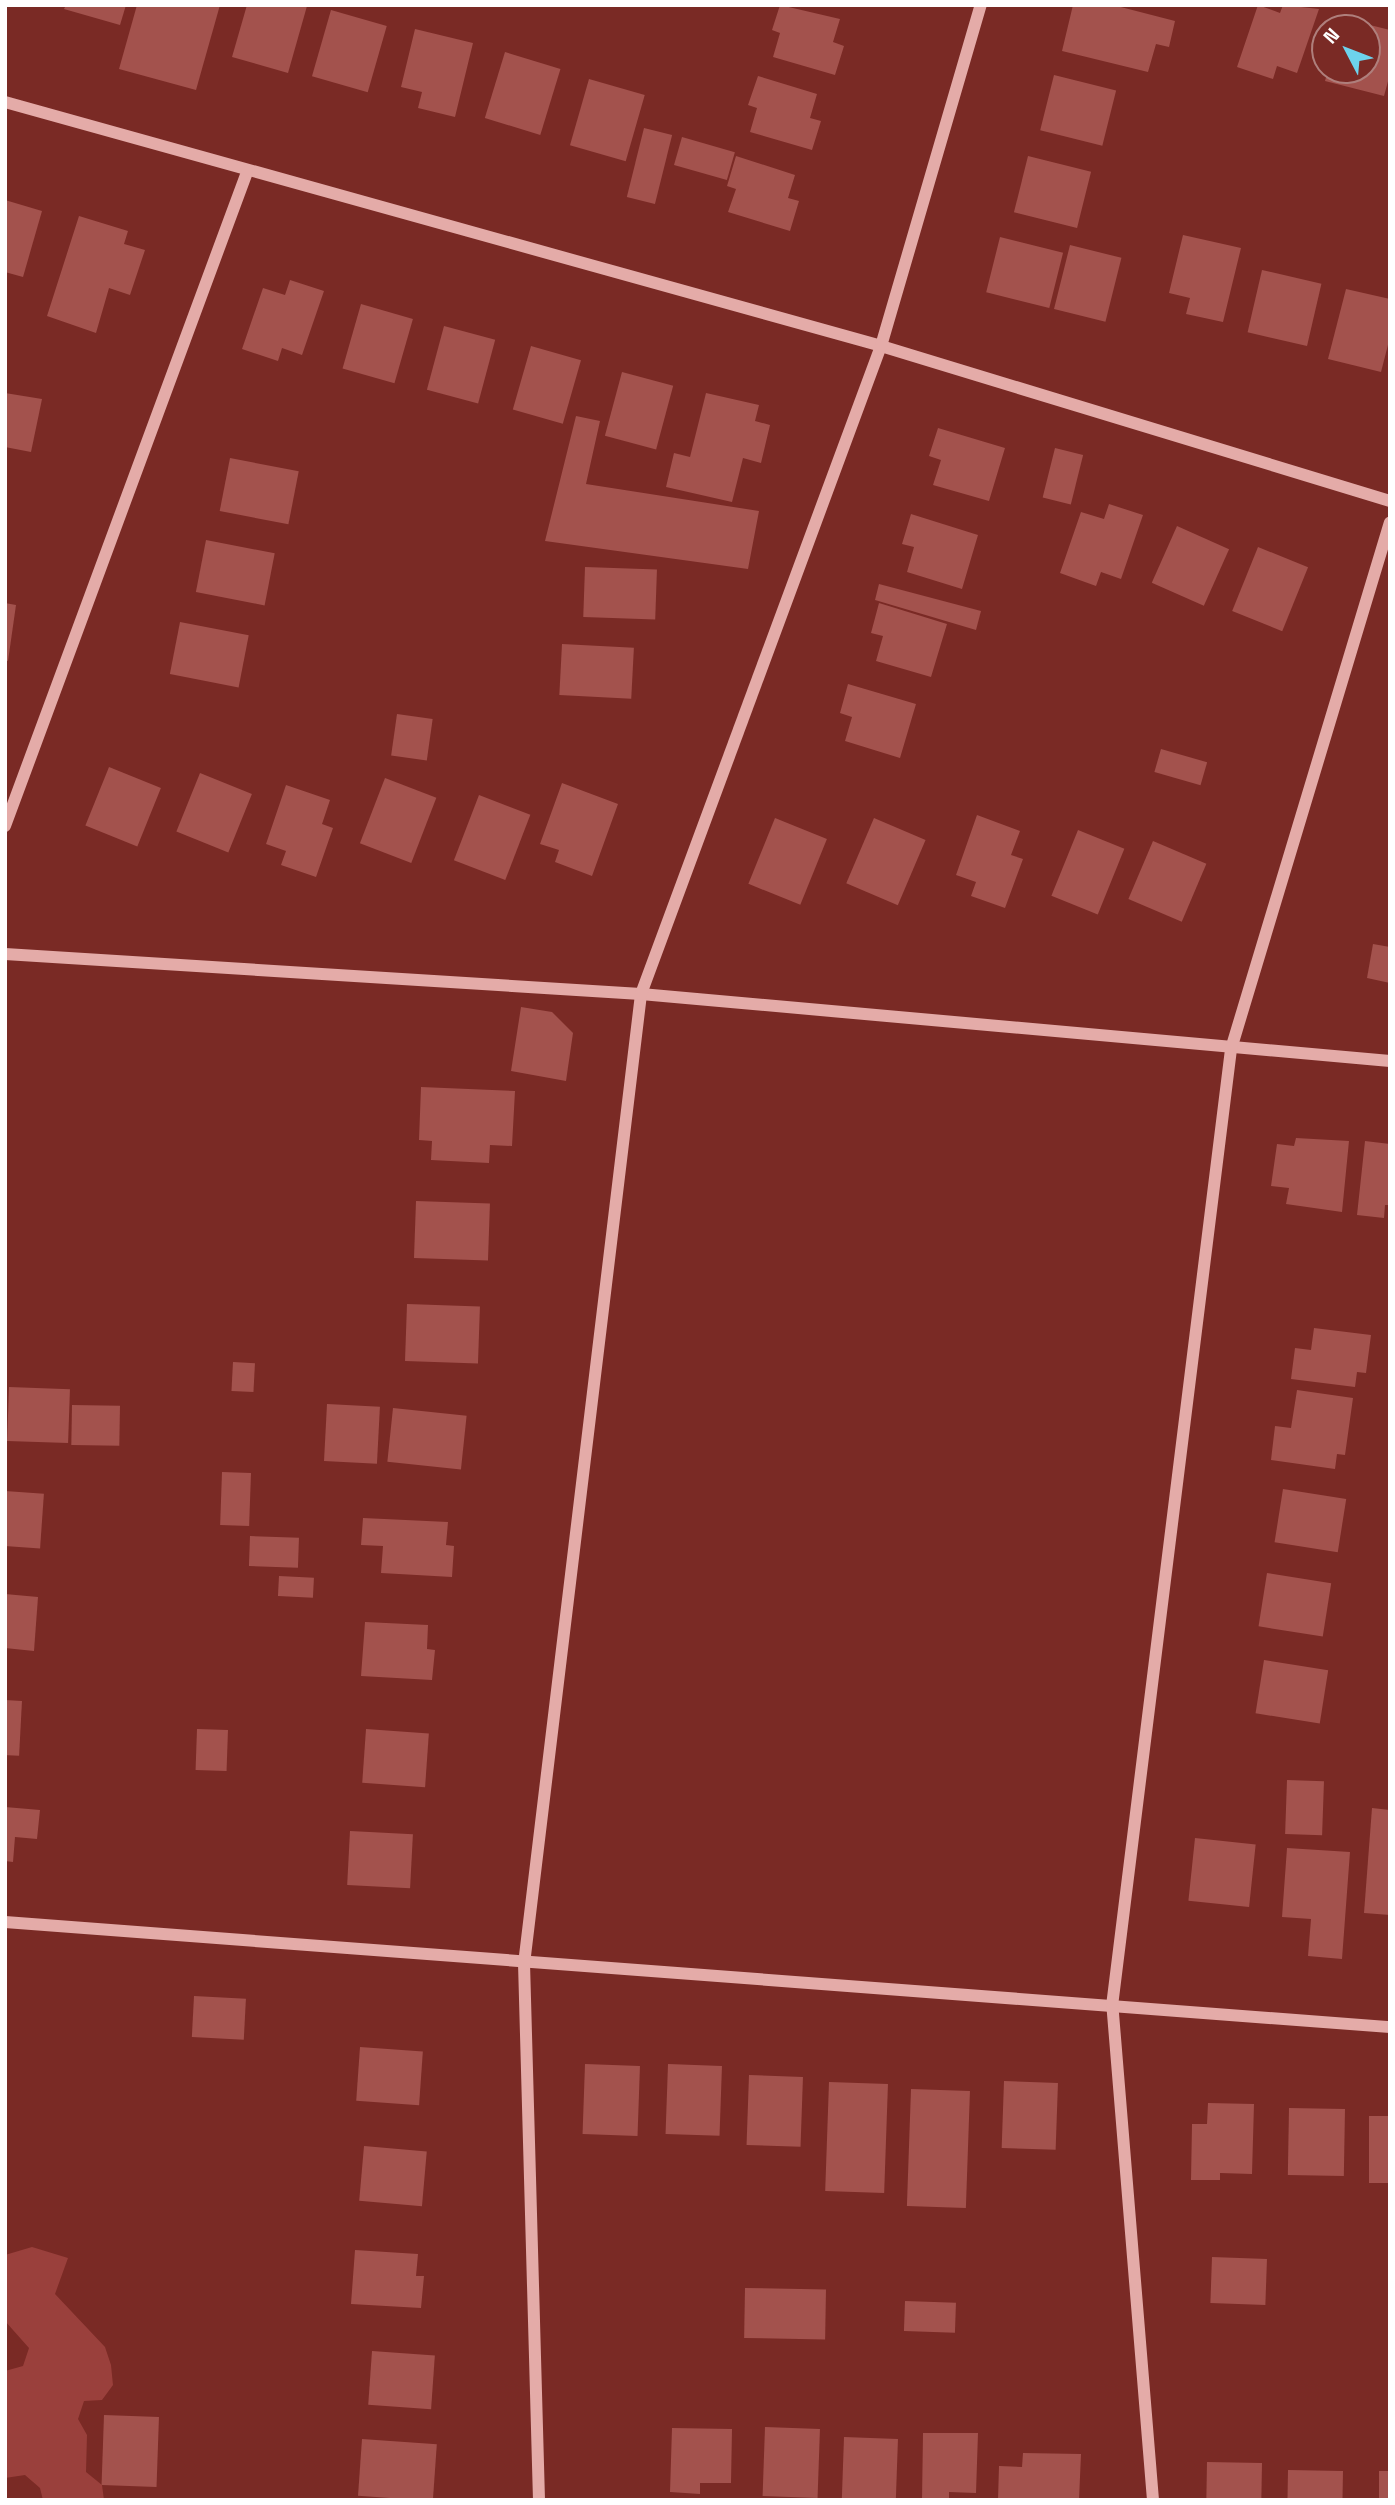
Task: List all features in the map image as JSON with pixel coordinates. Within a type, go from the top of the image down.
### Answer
[{"type":"street","points":[[539,2500],[524,1964],[641,994],[881,346],[981,5]]},
{"type":"street","points":[[5,102],[247,172],[881,346],[1390,501]]},
{"type":"street","points":[[5,826],[247,172]]},
{"type":"street","points":[[1153,2500],[1112,2006],[1231,1049],[1390,522]]},
{"type":"street","points":[[5,954],[641,994],[1231,1049],[1390,1061]]},
{"type":"street","points":[[5,1922],[524,1964],[1390,2027]]},
{"type":"shaded area","points":[[32,2247],[68,2258],[55,2294],[105,2347],[111,2365],[113,2385],[102,2400],[84,2401],[78,2419],[87,2435],[86,2472],[102,2485],[104,2500],[43,2500],[40,2488],[25,2475],[5,2478],[5,2371],[23,2366],[29,2348],[5,2321],[5,2255]]},
{"type":"building","points":[[66,5],[126,5],[120,25],[64,9]]},
{"type":"building","points":[[137,5],[220,5],[196,90],[119,69]]},
{"type":"building","points":[[247,5],[307,6],[288,73],[232,57]]},
{"type":"building","points":[[780,5],[840,19],[833,42],[844,46],[835,75],[773,57],[780,33],[772,30]]},
{"type":"building","points":[[1073,5],[1113,5],[1175,21],[1169,47],[1156,44],[1148,72],[1062,51]]},
{"type":"building","points":[[1258,5],[1280,13],[1283,5],[1319,9],[1317,14],[1311,14],[1311,32],[1297,73],[1277,66],[1273,79],[1237,67]]},
{"type":"building","points":[[331,10],[387,26],[368,92],[312,76]]},
{"type":"building","points":[[1381,28],[1390,30],[1390,74],[1384,96],[1337,84],[1381,84]]},
{"type":"building","points":[[415,29],[473,43],[455,117],[418,108],[422,92],[401,87]]},
{"type":"building","points":[[505,52],[560,69],[540,135],[485,118]]},
{"type":"building","points":[[1054,75],[1116,90],[1102,146],[1040,130]]},
{"type":"building","points":[[758,76],[817,94],[810,118],[821,121],[812,150],[750,132],[757,108],[748,105]]},
{"type":"building","points":[[589,79],[645,95],[626,161],[570,145]]},
{"type":"building","points":[[644,128],[672,135],[655,204],[627,197]]},
{"type":"building","points":[[682,137],[735,152],[727,180],[674,165]]},
{"type":"building","points":[[736,156],[795,175],[788,198],[799,201],[790,231],[728,212],[736,189],[727,186]]},
{"type":"building","points":[[1028,156],[1091,172],[1077,228],[1014,212]]},
{"type":"building","points":[[5,200],[42,211],[23,277],[5,272]]},
{"type":"building","points":[[79,216],[128,231],[124,244],[145,250],[130,295],[109,288],[96,333],[47,316]]},
{"type":"building","points":[[1183,235],[1241,248],[1223,322],[1186,314],[1190,298],[1169,293]]},
{"type":"building","points":[[1000,237],[1063,253],[1049,308],[986,292]]},
{"type":"building","points":[[1070,245],[1121,258],[1105,322],[1054,309]]},
{"type":"building","points":[[1262,270],[1321,284],[1307,346],[1248,332]]},
{"type":"building","points":[[290,280],[324,291],[302,355],[282,348],[278,361],[242,349],[263,288],[285,295]]},
{"type":"building","points":[[1346,289],[1390,299],[1390,337],[1381,372],[1328,359]]},
{"type":"building","points":[[361,304],[413,319],[394,383],[343,368]]},
{"type":"building","points":[[444,326],[495,340],[478,403],[427,390]]},
{"type":"building","points":[[531,346],[581,360],[563,424],[513,409]]},
{"type":"building","points":[[622,372],[673,386],[656,449],[605,436]]},
{"type":"building","points":[[5,393],[42,399],[31,452],[5,447]]},
{"type":"building","points":[[706,393],[759,405],[755,421],[770,425],[761,463],[743,458],[732,502],[666,487],[674,453],[690,457]]},
{"type":"building","points":[[576,416],[600,421],[586,484],[759,511],[748,569],[545,541]]},
{"type":"building","points":[[938,428],[1005,448],[989,501],[933,485],[941,460],[929,456]]},
{"type":"building","points":[[1055,448],[1083,455],[1071,505],[1043,497]]},
{"type":"building","points":[[230,458],[299,471],[288,524],[220,511]]},
{"type":"building","points":[[1109,504],[1143,515],[1121,579],[1101,572],[1096,586],[1060,573],[1081,512],[1104,519]]},
{"type":"building","points":[[911,514],[978,535],[962,589],[907,572],[914,547],[902,544]]},
{"type":"building","points":[[1177,526],[1229,549],[1204,606],[1152,583]]},
{"type":"building","points":[[206,540],[275,553],[265,605],[196,592]]},
{"type":"building","points":[[1258,547],[1308,567],[1282,631],[1232,611]]},
{"type":"building","points":[[585,567],[657,570],[655,619],[583,617]]},
{"type":"building","points":[[879,584],[981,611],[976,630],[875,600]]},
{"type":"building","points":[[5,603],[16,605],[8,661],[5,660]]},
{"type":"building","points":[[879,603],[947,624],[931,677],[876,661],[883,636],[871,633]]},
{"type":"building","points":[[180,622],[249,635],[239,687],[170,674]]},
{"type":"building","points":[[562,644],[634,648],[631,699],[559,695]]},
{"type":"building","points":[[848,684],[916,704],[900,758],[845,741],[852,717],[840,713]]},
{"type":"building","points":[[397,714],[433,719],[427,761],[391,756]]},
{"type":"building","points":[[1161,749],[1207,762],[1201,785],[1154,772]]},
{"type":"building","points":[[109,767],[161,788],[137,846],[85,825]]},
{"type":"building","points":[[200,773],[252,794],[228,852],[176,831]]},
{"type":"building","points":[[385,778],[436,798],[411,863],[360,843]]},
{"type":"building","points":[[562,783],[618,804],[592,876],[555,862],[559,850],[540,844]]},
{"type":"building","points":[[286,785],[330,800],[322,824],[333,828],[316,877],[281,865],[286,851],[266,844]]},
{"type":"building","points":[[479,795],[530,815],[505,880],[454,860]]},
{"type":"building","points":[[977,815],[1020,831],[1011,855],[1023,859],[1005,908],[971,896],[976,882],[956,875]]},
{"type":"building","points":[[775,818],[827,839],[800,905],[748,884]]},
{"type":"building","points":[[874,818],[926,840],[898,905],[846,883]]},
{"type":"building","points":[[1078,830],[1124,849],[1098,915],[1051,896]]},
{"type":"building","points":[[1153,841],[1206,864],[1182,922],[1128,899]]},
{"type":"building","points":[[1373,944],[1390,947],[1390,983],[1367,978]]},
{"type":"building","points":[[521,1007],[552,1012],[573,1033],[566,1081],[511,1071]]},
{"type":"building","points":[[421,1087],[515,1091],[512,1146],[490,1145],[489,1163],[431,1160],[432,1141],[419,1140]]},
{"type":"building","points":[[1296,1138],[1349,1141],[1342,1212],[1286,1204],[1289,1188],[1271,1186],[1277,1144],[1294,1146]]},
{"type":"building","points":[[1365,1141],[1390,1144],[1390,1205],[1385,1205],[1384,1218],[1357,1215]]},
{"type":"building","points":[[416,1201],[490,1204],[488,1261],[414,1258]]},
{"type":"building","points":[[407,1304],[480,1307],[478,1364],[405,1361]]},
{"type":"building","points":[[1314,1328],[1371,1335],[1366,1373],[1357,1372],[1355,1387],[1291,1379],[1295,1348],[1311,1350]]},
{"type":"building","points":[[233,1362],[255,1363],[253,1392],[231,1391]]},
{"type":"building","points":[[9,1387],[70,1389],[68,1443],[7,1441]]},
{"type":"building","points":[[1297,1390],[1353,1398],[1345,1455],[1337,1454],[1335,1469],[1271,1460],[1275,1426],[1291,1428]]},
{"type":"building","points":[[327,1404],[380,1407],[377,1464],[324,1461]]},
{"type":"building","points":[[72,1405],[120,1406],[119,1446],[71,1445]]},
{"type":"building","points":[[393,1408],[467,1416],[461,1469],[387,1462]]},
{"type":"building","points":[[222,1472],[251,1473],[249,1526],[220,1525]]},
{"type":"building","points":[[1283,1489],[1346,1499],[1338,1552],[1275,1542]]},
{"type":"building","points":[[5,1491],[44,1494],[40,1549],[5,1546]]},
{"type":"building","points":[[363,1518],[448,1522],[446,1545],[454,1546],[452,1577],[381,1573],[383,1546],[361,1545]]},
{"type":"building","points":[[250,1536],[299,1538],[298,1568],[249,1566]]},
{"type":"building","points":[[1267,1573],[1331,1583],[1323,1637],[1259,1626]]},
{"type":"building","points":[[279,1576],[314,1578],[313,1598],[278,1596]]},
{"type":"building","points":[[5,1594],[38,1597],[34,1651],[5,1648]]},
{"type":"building","points":[[365,1622],[428,1625],[427,1649],[435,1650],[432,1680],[361,1676]]},
{"type":"building","points":[[1264,1660],[1328,1670],[1320,1724],[1256,1713]]},
{"type":"building","points":[[5,1700],[22,1701],[19,1756],[5,1755]]},
{"type":"building","points":[[197,1729],[228,1730],[227,1771],[196,1770]]},
{"type":"building","points":[[366,1729],[429,1733],[425,1787],[362,1783]]},
{"type":"building","points":[[1287,1780],[1324,1781],[1322,1835],[1285,1834]]},
{"type":"building","points":[[5,1807],[40,1810],[37,1839],[15,1837],[13,1862],[5,1861]]},
{"type":"building","points":[[1372,1808],[1390,1810],[1390,1915],[1364,1913]]},
{"type":"building","points":[[350,1831],[413,1834],[410,1888],[347,1885]]},
{"type":"building","points":[[1195,1838],[1256,1844],[1249,1907],[1188,1901]]},
{"type":"building","points":[[1287,1848],[1350,1852],[1342,1959],[1308,1956],[1311,1919],[1282,1917]]},
{"type":"building","points":[[194,1996],[246,1999],[244,2040],[192,2037]]},
{"type":"building","points":[[360,2047],[423,2051],[419,2105],[356,2101]]},
{"type":"building","points":[[585,2064],[640,2066],[638,2136],[583,2134]]},
{"type":"building","points":[[668,2064],[722,2066],[720,2136],[666,2134]]},
{"type":"building","points":[[749,2075],[803,2077],[801,2147],[747,2145]]},
{"type":"building","points":[[1004,2081],[1058,2083],[1056,2150],[1002,2148]]},
{"type":"building","points":[[829,2082],[888,2084],[884,2193],[825,2191]]},
{"type":"building","points":[[911,2089],[970,2091],[966,2208],[907,2206]]},
{"type":"building","points":[[1208,2103],[1254,2104],[1252,2174],[1220,2173],[1220,2180],[1191,2180],[1192,2124],[1207,2124]]},
{"type":"building","points":[[1289,2108],[1345,2109],[1344,2176],[1288,2175]]},
{"type":"building","points":[[1369,2116],[1390,2116],[1390,2183],[1369,2183]]},
{"type":"building","points":[[364,2146],[427,2151],[422,2206],[359,2201]]},
{"type":"building","points":[[355,2250],[418,2254],[416,2276],[424,2276],[421,2308],[351,2304]]},
{"type":"building","points":[[1212,2257],[1267,2259],[1265,2305],[1210,2303]]},
{"type":"building","points":[[745,2288],[826,2289],[825,2339],[744,2338]]},
{"type":"building","points":[[905,2301],[956,2303],[955,2333],[904,2331]]},
{"type":"building","points":[[372,2351],[435,2355],[431,2409],[368,2405]]},
{"type":"building","points":[[104,2415],[159,2417],[157,2487],[102,2485]]},
{"type":"building","points":[[765,2427],[820,2429],[818,2498],[763,2496]]},
{"type":"building","points":[[672,2428],[732,2429],[731,2483],[700,2483],[700,2494],[670,2492]]},
{"type":"building","points":[[923,2433],[978,2433],[976,2493],[949,2492],[949,2500],[922,2500]]},
{"type":"building","points":[[844,2437],[898,2439],[896,2500],[842,2500]]},
{"type":"building","points":[[362,2439],[437,2444],[433,2500],[358,2496]]},
{"type":"building","points":[[1023,2453],[1081,2454],[1079,2500],[998,2500],[999,2466],[1022,2467]]},
{"type":"building","points":[[1207,2462],[1262,2463],[1261,2500],[1206,2500]]},
{"type":"building","points":[[1288,2470],[1343,2471],[1342,2500],[1287,2500]]},
{"type":"building","points":[[1379,2471],[1390,2471],[1390,2500],[1379,2500]]}]
